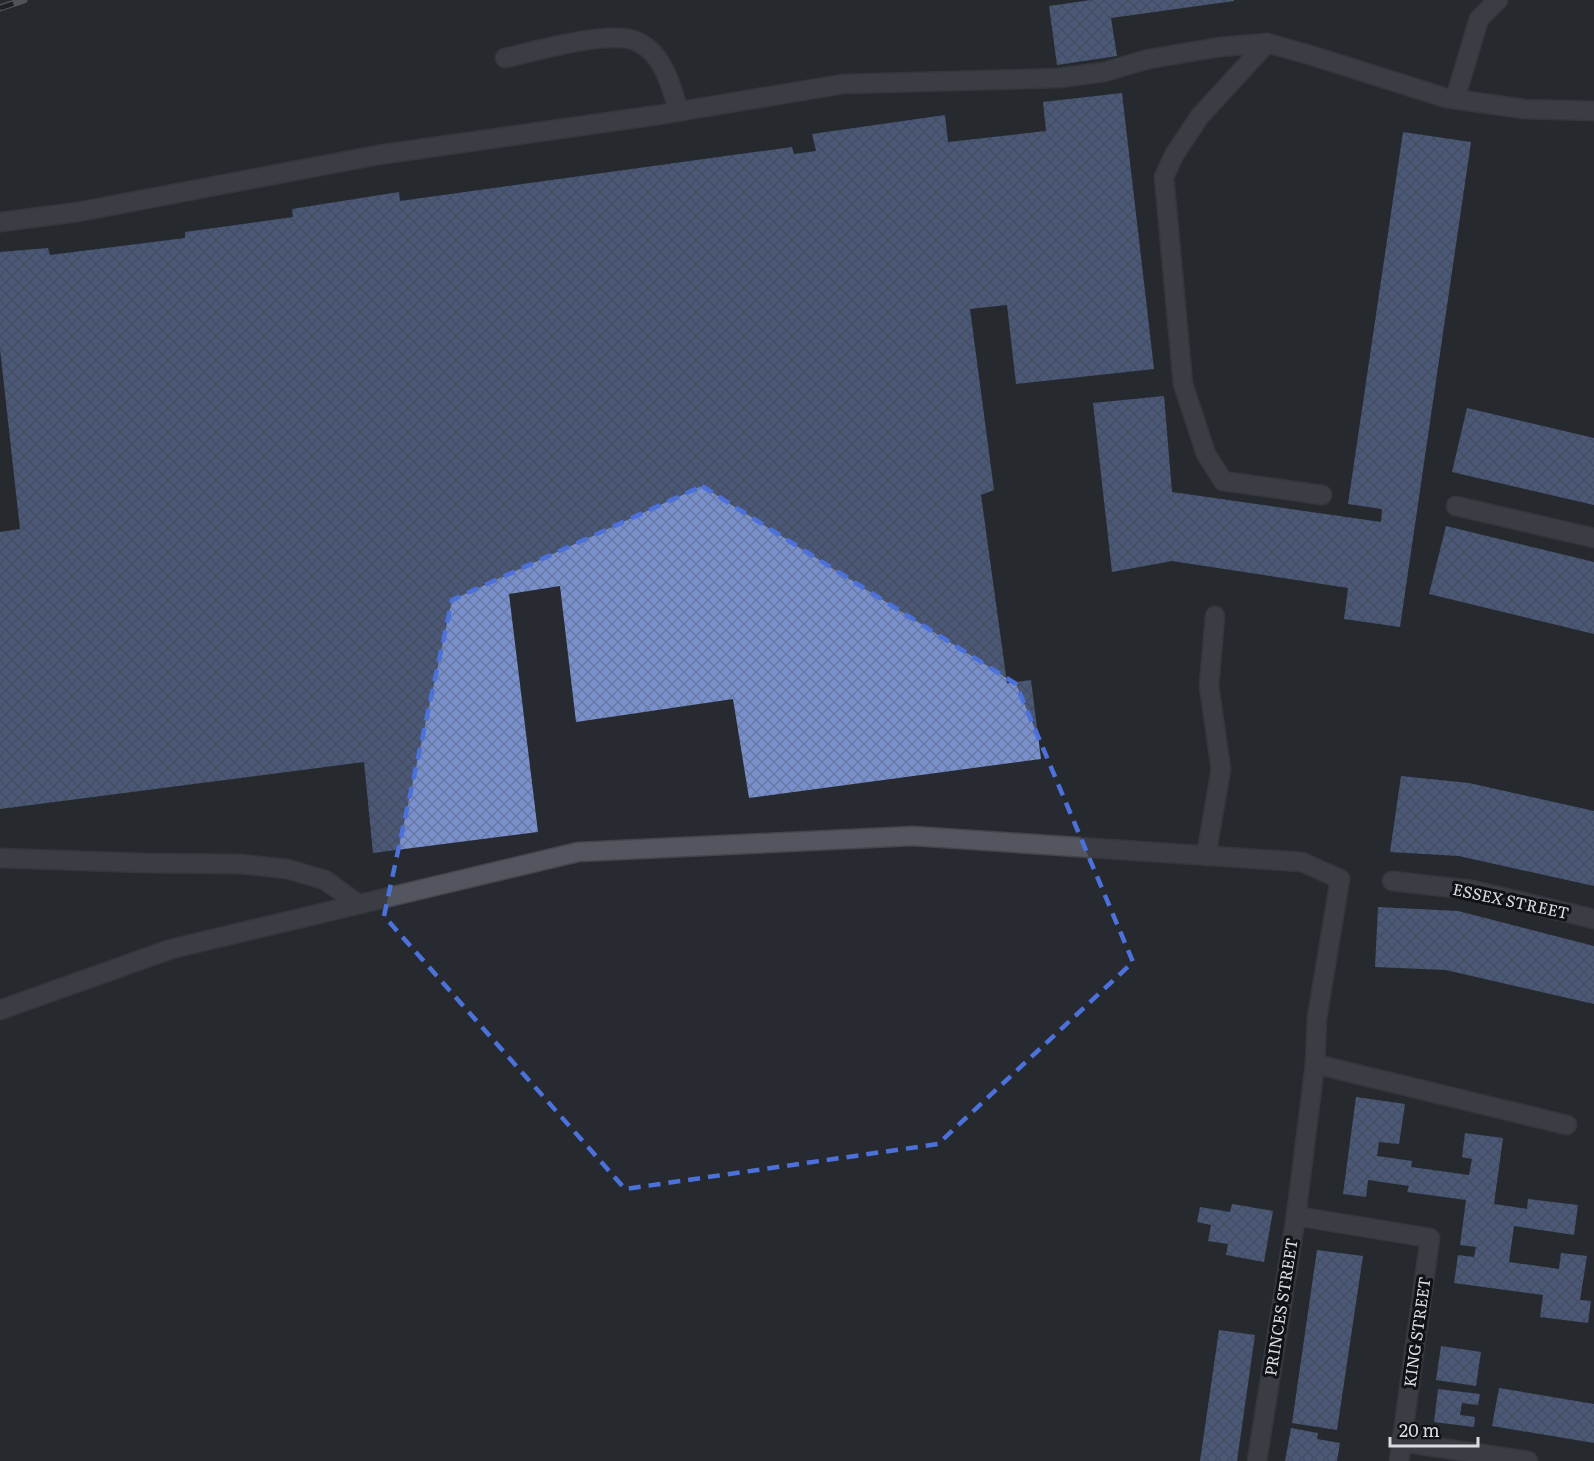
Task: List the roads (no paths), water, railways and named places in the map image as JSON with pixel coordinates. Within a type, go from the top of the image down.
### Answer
[{"type":"street","points":[[1455,99],[1479,18],[1498,0]]},
{"type":"street","points":[[506,58],[609,38],[630,39],[643,45],[661,64],[680,112]]},
{"type":"street","points":[[1267,43],[1200,116],[1174,155],[1164,177],[1183,384],[1206,454],[1223,481],[1322,495]]},
{"type":"street","points":[[0,222],[78,212],[378,155],[680,112],[843,84],[1059,78],[1104,72],[1149,59],[1220,47],[1267,43],[1446,98],[1524,109],[1594,111]]},
{"type":"street","points":[[1456,506],[1594,538]]},
{"type":"street","points":[[1206,856],[1221,769],[1209,686],[1215,616]]},
{"type":"street","points":[[0,1010],[171,949],[578,852],[913,836],[1302,862],[1340,879],[1317,1018],[1315,1064],[1296,1216]]},
{"type":"street","points":[[0,858],[240,864],[286,869],[325,879],[358,904]]},
{"type":"street","name":"ESSEX STREET","points":[[1392,881],[1472,890],[1594,919]]},
{"type":"street","points":[[1315,1064],[1567,1125]]},
{"type":"street","name":"PRINCES STREET","points":[[1257,1461],[1296,1216],[1430,1238]]},
{"type":"street","name":"KING STREET","points":[[1399,1461],[1430,1238]]},
{"type":"street","points":[[1402,1442],[1528,1461]]},
{"type":"railway","points":[[0,8],[24,0]]}]
